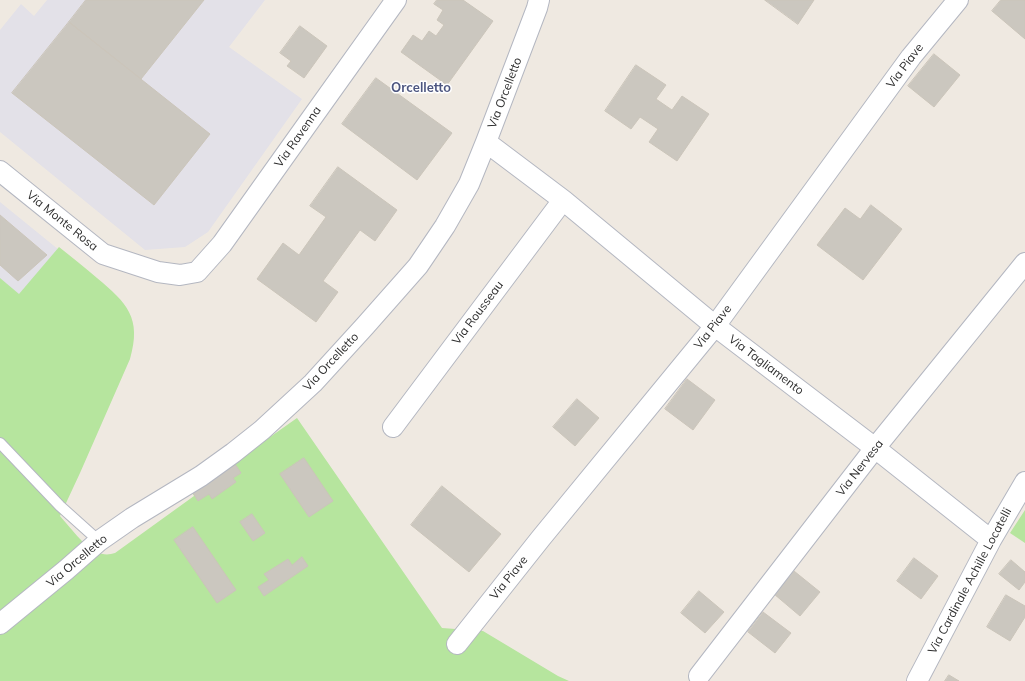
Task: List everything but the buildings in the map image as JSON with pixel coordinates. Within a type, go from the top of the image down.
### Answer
[{"type":"street","name":"Via Ravenna","points":[[197,272],[222,244],[396,0]]},
{"type":"street","name":"Via Piave","points":[[457,644],[541,538],[715,326],[911,57],[958,0]]},
{"type":"street","name":"Via Orcelletto","points":[[0,624],[99,541],[132,518],[201,476],[262,430],[313,383],[418,266],[446,226],[469,184],[486,142],[534,3]]},
{"type":"street","name":"Via Tagliamento","points":[[486,142],[563,200],[715,326],[875,448],[991,540]]},
{"type":"street","name":"Via Monte Rosa","points":[[0,171],[103,254],[158,272],[180,275],[197,272]]},
{"type":"street","name":"Via Rousseau","points":[[393,427],[563,200]]},
{"type":"street","name":"Via Nervesa","points":[[699,676],[875,448],[1025,263]]},
{"type":"street","name":"Via Cardinale Achille Locatelli","points":[[917,681],[991,540],[1025,482]]},
{"type":"lane","points":[[0,443],[60,506],[99,541]]},
{"type":"shaded area","points":[[47,0],[265,0],[229,47],[302,99],[208,232],[185,247],[145,250],[0,132],[0,30],[21,4],[34,16]]},
{"type":"shaded area","points":[[0,202],[64,254],[0,319]]},
{"type":"green space","points":[[59,247],[116,295],[124,304],[133,322],[134,333],[130,359],[60,516],[77,536],[92,550],[101,554],[115,553],[194,496],[192,492],[297,418],[442,628],[483,631],[558,676],[569,681],[0,681],[0,278],[19,294]]},
{"type":"green space","points":[[1025,510],[1025,543],[1010,533]]},
{"type":"district","name":"Orcelletto","points":[[421,88]]}]
